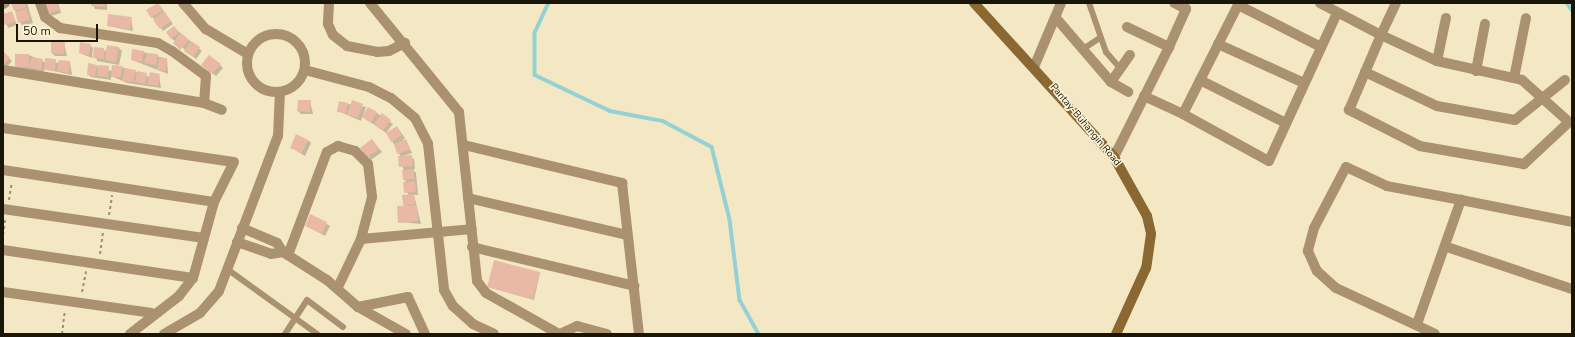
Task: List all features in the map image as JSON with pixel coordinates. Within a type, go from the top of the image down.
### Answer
[{"type":"street","points":[[40,3],[46,17],[60,28],[158,43],[172,51],[206,76],[204,103]]},
{"type":"street","points":[[183,3],[206,29],[248,54]]},
{"type":"street","points":[[329,3],[328,24],[333,35],[347,46],[377,52],[389,51],[405,43]]},
{"type":"street","points":[[370,3],[405,43],[459,112],[464,146],[472,230],[472,247],[477,282],[486,293],[559,334],[577,326],[607,334]]},
{"type":"street","name":"Pantay-Buhangin Road","points":[[974,3],[1034,67],[1114,157],[1140,202],[1151,234],[1146,268],[1116,334]]},
{"type":"street","points":[[1034,67],[1056,18],[1061,3]]},
{"type":"street","points":[[1114,157],[1188,6],[1174,3]]},
{"type":"street","points":[[1320,3],[1337,13],[1382,35],[1437,61],[1476,71],[1522,80],[1546,98],[1570,121],[1524,164],[1420,146],[1349,110],[1365,72],[1382,35],[1396,3]]},
{"type":"street","points":[[1183,114],[1238,4],[1321,47]]},
{"type":"street","points":[[1144,96],[1183,114],[1269,161],[1337,13]]},
{"type":"street","points":[[1056,18],[1112,82],[1128,92]]},
{"type":"street","points":[[1437,61],[1446,18]]},
{"type":"street","points":[[1514,78],[1526,18]]},
{"type":"street","points":[[1476,71],[1485,24]]},
{"type":"street","points":[[1127,27],[1169,47]]},
{"type":"street","points":[[267,35],[285,35],[300,46],[305,70],[298,82],[280,92],[270,91],[254,82],[249,73],[248,54],[252,46],[267,35]]},
{"type":"street","points":[[1218,44],[1304,83]]},
{"type":"street","points":[[1112,82],[1130,55]]},
{"type":"street","points":[[3,70],[204,103],[222,110]]},
{"type":"street","points":[[305,70],[369,87],[391,98],[414,118],[428,144],[441,278],[450,300],[473,324],[494,334]]},
{"type":"street","points":[[1365,72],[1437,106],[1515,120],[1546,98],[1565,80]]},
{"type":"street","points":[[1200,80],[1286,123]]},
{"type":"street","points":[[164,334],[200,313],[219,291],[278,136],[280,92]]},
{"type":"street","points":[[3,128],[234,162],[214,202],[193,278],[179,296],[152,313],[130,334]]},
{"type":"street","points":[[285,253],[327,152],[338,146],[355,151],[368,164],[372,197],[361,239],[337,289]]},
{"type":"street","points":[[464,146],[622,183],[639,334]]},
{"type":"street","points":[[1435,334],[1417,324],[1336,288],[1317,271],[1308,251],[1314,228],[1346,167],[1386,186],[1572,222]]},
{"type":"street","points":[[3,170],[214,202]]},
{"type":"street","points":[[468,198],[627,235]]},
{"type":"street","points":[[1417,324],[1447,247],[1461,200]]},
{"type":"street","points":[[3,209],[204,238]]},
{"type":"street","points":[[242,228],[277,243],[285,253],[337,289],[358,307],[406,334]]},
{"type":"street","points":[[361,239],[472,230]]},
{"type":"street","points":[[237,242],[271,254],[285,253]]},
{"type":"street","points":[[472,247],[634,286]]},
{"type":"street","points":[[1447,247],[1572,289]]},
{"type":"street","points":[[3,250],[193,278]]},
{"type":"street","points":[[3,292],[152,313]]},
{"type":"street","points":[[358,307],[408,297],[425,334]]},
{"type":"lane","points":[[1089,3],[1100,38],[1121,69]]},
{"type":"lane","points":[[1084,49],[1100,38]]},
{"type":"lane","points":[[228,269],[317,334]]},
{"type":"lane","points":[[284,334],[294,316],[307,300],[343,327]]},
{"type":"path","points":[[98,264],[113,186]]},
{"type":"path","points":[[81,303],[87,262]]},
{"type":"path","points":[[62,334],[67,301]]},
{"type":"building","points":[[11,3],[25,3],[26,7],[14,11]]},
{"type":"building","points":[[44,3],[57,3],[59,10],[47,14]]},
{"type":"building","points":[[91,3],[105,3],[105,7],[91,6]]},
{"type":"building","points":[[158,3],[163,10],[151,18],[146,10]]},
{"type":"building","points":[[27,8],[30,20],[18,23],[15,12]]},
{"type":"building","points":[[12,11],[15,22],[4,25],[3,14]]},
{"type":"building","points":[[164,11],[171,21],[160,29],[153,20]]},
{"type":"building","points":[[108,14],[132,17],[130,29],[107,26]]},
{"type":"building","points":[[174,26],[179,32],[171,39],[166,32]]},
{"type":"building","points":[[181,33],[189,40],[180,50],[173,43]]},
{"type":"building","points":[[191,41],[200,47],[193,57],[184,51]]},
{"type":"building","points":[[51,42],[65,42],[64,54],[51,53]]},
{"type":"building","points":[[80,42],[91,44],[89,55],[79,53]]},
{"type":"building","points":[[107,45],[119,47],[116,62],[105,60]]},
{"type":"building","points":[[94,47],[104,48],[104,59],[93,58]]},
{"type":"building","points":[[132,49],[144,51],[142,62],[131,60]]},
{"type":"building","points":[[3,51],[10,58],[3,65]]},
{"type":"building","points":[[147,53],[158,54],[156,65],[144,63]]},
{"type":"building","points":[[15,54],[29,54],[29,67],[15,67]]},
{"type":"building","points":[[209,55],[221,64],[212,74],[201,65]]},
{"type":"building","points":[[32,57],[43,59],[41,70],[29,67]]},
{"type":"building","points":[[45,58],[56,59],[55,71],[44,70]]},
{"type":"building","points":[[159,58],[167,58],[166,71],[157,70]]},
{"type":"building","points":[[59,60],[70,61],[69,73],[57,71]]},
{"type":"building","points":[[88,63],[97,65],[95,76],[87,75]]},
{"type":"building","points":[[98,65],[109,66],[108,77],[97,76]]},
{"type":"building","points":[[112,65],[122,66],[121,77],[111,77]]},
{"type":"building","points":[[125,68],[136,70],[133,82],[122,81]]},
{"type":"building","points":[[137,71],[147,73],[145,84],[135,82]]},
{"type":"building","points":[[150,72],[160,74],[158,86],[147,84]]},
{"type":"building","points":[[298,100],[311,100],[310,112],[297,111]]},
{"type":"building","points":[[352,100],[363,104],[358,118],[347,115]]},
{"type":"building","points":[[339,101],[348,103],[346,113],[337,112]]},
{"type":"building","points":[[368,107],[377,112],[371,123],[362,117]]},
{"type":"building","points":[[382,113],[391,120],[383,131],[374,124]]},
{"type":"building","points":[[397,126],[402,135],[391,142],[386,133]]},
{"type":"building","points":[[296,134],[308,140],[302,153],[290,148]]},
{"type":"building","points":[[372,139],[379,149],[367,157],[360,148]]},
{"type":"building","points":[[406,139],[410,150],[397,154],[394,144]]},
{"type":"building","points":[[412,155],[413,166],[399,167],[398,156]]},
{"type":"building","points":[[414,169],[414,179],[403,180],[402,170]]},
{"type":"building","points":[[415,181],[416,192],[404,193],[403,182]]},
{"type":"building","points":[[414,194],[415,204],[403,205],[402,195]]},
{"type":"building","points":[[417,205],[418,221],[398,223],[397,206]]},
{"type":"building","points":[[310,214],[327,222],[322,234],[305,226]]},
{"type":"building","points":[[494,260],[540,272],[533,299],[487,287]]},
{"type":"waterway","points":[[549,3],[535,33],[535,75],[610,111],[663,121],[712,147],[730,220],[740,300],[759,334]]},
{"type":"waterway","points":[[1567,3],[1572,10]]}]
